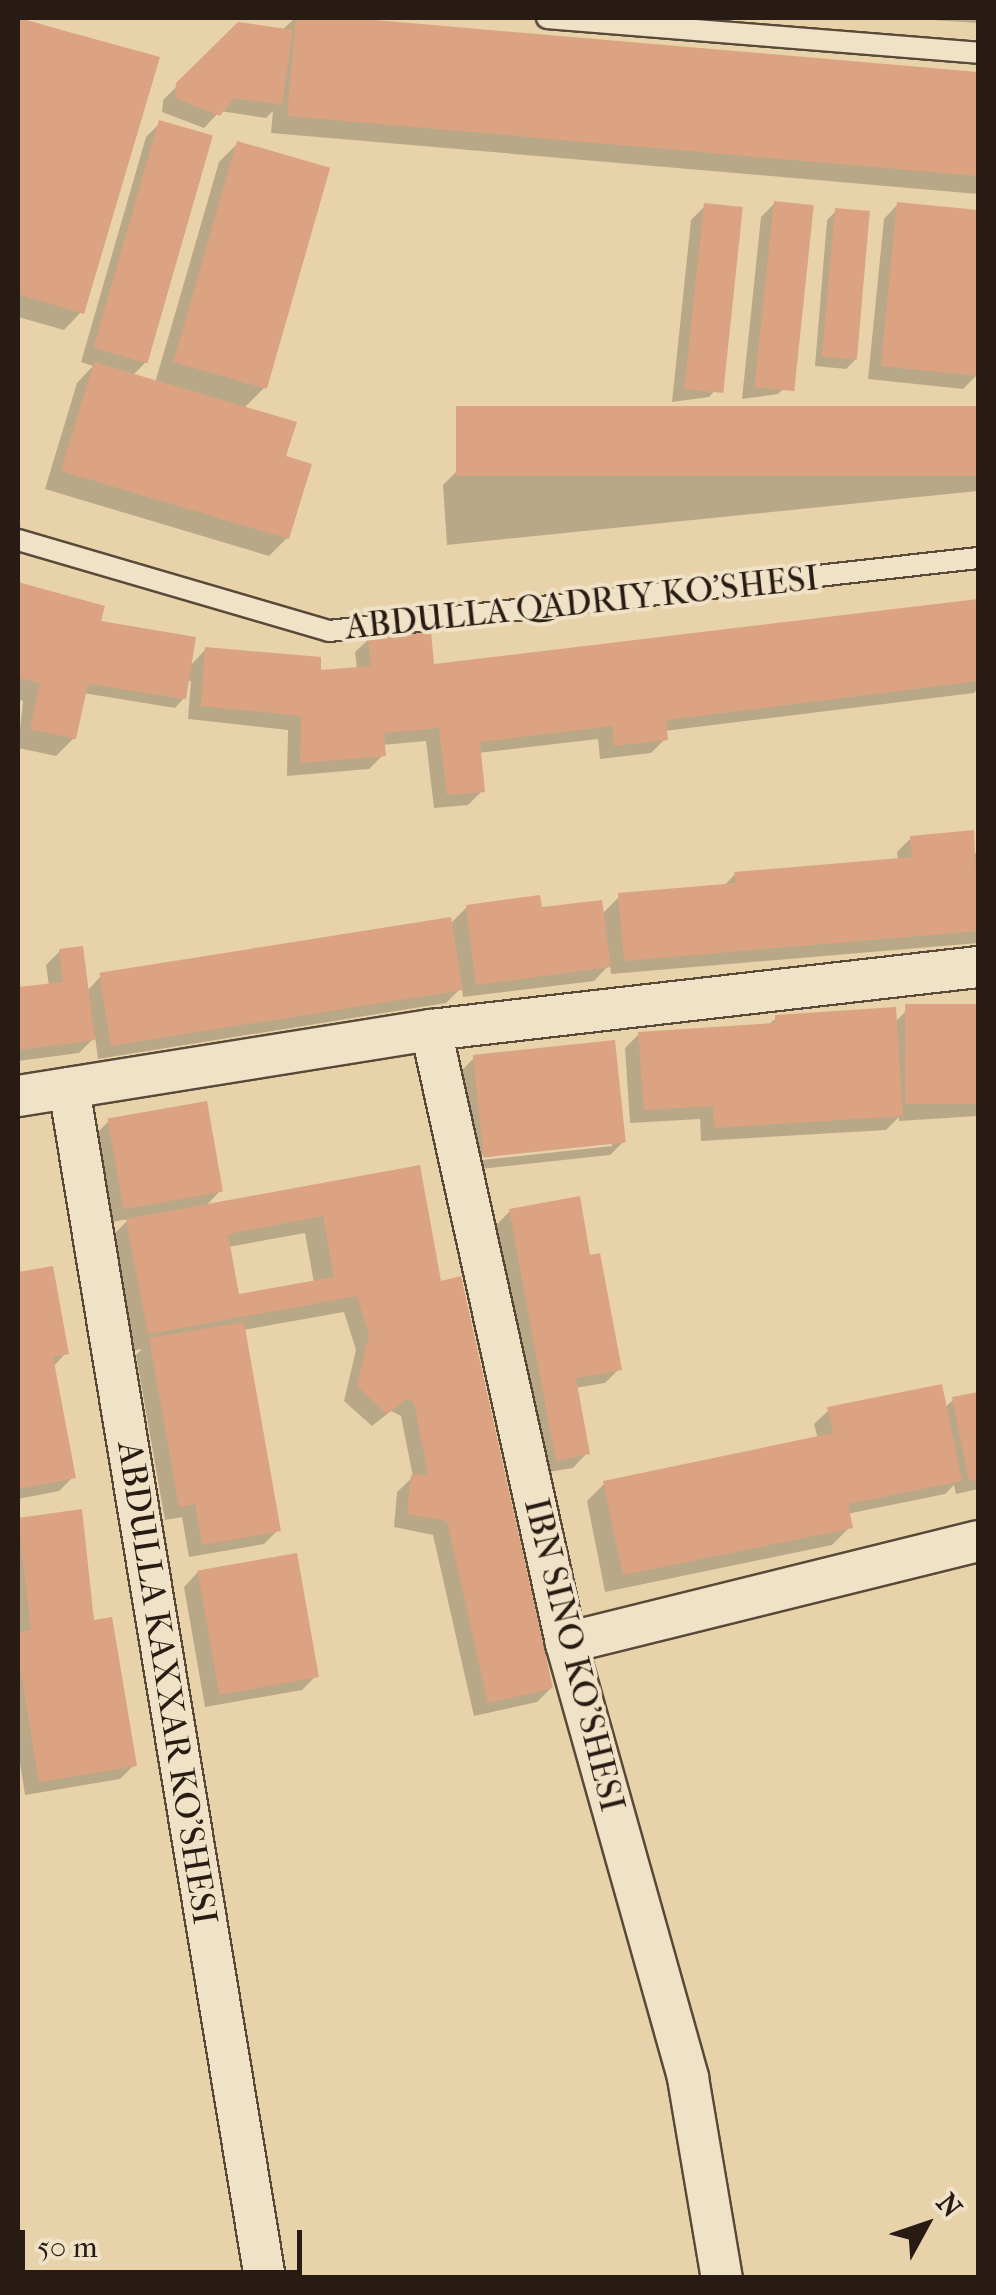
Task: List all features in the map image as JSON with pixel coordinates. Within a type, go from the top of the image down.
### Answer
[{"type":"street","points":[[18,1096],[431,1030],[978,967]]},
{"type":"street","name":"IBN SINO KO'SHESI","points":[[431,1030],[566,1644],[688,2078],[722,2278]]},
{"type":"street","name":"ABDULLA KAXXAR KO'SHESI","points":[[69,1088],[265,2278]]},
{"type":"street","points":[[566,1644],[978,1541]]},
{"type":"lane","points":[[546,18],[978,53]]},
{"type":"lane","name":"ABDULLA QADRIY KO'SHESI","points":[[18,540],[329,631],[978,558]]},
{"type":"building","points":[[18,18],[160,57],[84,314],[18,294]]},
{"type":"building","points":[[296,18],[352,18],[978,72],[978,176],[287,116]]},
{"type":"building","points":[[238,22],[293,30],[282,105],[234,98],[220,116],[175,98],[176,83]]},
{"type":"building","points":[[159,120],[213,135],[148,363],[94,348]]},
{"type":"building","points":[[237,141],[330,168],[267,389],[174,362]]},
{"type":"building","points":[[774,201],[814,205],[794,391],[754,387]]},
{"type":"building","points":[[897,202],[978,210],[978,376],[881,366]]},
{"type":"building","points":[[704,203],[743,207],[723,393],[684,389]]},
{"type":"building","points":[[835,208],[870,211],[857,359],[822,356]]},
{"type":"building","points":[[94,362],[297,422],[286,456],[312,464],[289,539],[61,471]]},
{"type":"building","points":[[456,406],[978,406],[978,476],[456,476]]},
{"type":"building","points":[[18,582],[105,606],[101,621],[196,637],[186,699],[88,684],[76,739],[30,729],[40,683],[18,678]]},
{"type":"building","points":[[978,599],[978,681],[666,720],[668,740],[614,746],[612,726],[480,742],[485,792],[447,795],[439,728],[384,733],[386,756],[300,763],[301,716],[201,706],[205,647],[321,657],[321,670],[371,666],[368,636],[431,631],[434,664]]},
{"type":"building","points":[[974,830],[978,931],[624,961],[618,893],[736,883],[734,872],[912,857],[910,836]]},
{"type":"building","points":[[540,895],[542,907],[602,900],[611,967],[476,985],[466,905]]},
{"type":"building","points":[[451,917],[463,990],[111,1046],[99,973]]},
{"type":"building","points":[[83,946],[95,1040],[18,1050],[18,987],[63,982],[59,949]]},
{"type":"building","points":[[905,1004],[978,1004],[978,1104],[905,1104]]},
{"type":"building","points":[[896,1007],[903,1116],[714,1128],[713,1106],[644,1110],[638,1032],[775,1023],[775,1015]]},
{"type":"building","points":[[615,1040],[626,1142],[484,1157],[473,1055]]},
{"type":"building","points":[[207,1101],[223,1192],[124,1209],[108,1119]]},
{"type":"building","points":[[420,1165],[441,1281],[461,1276],[553,1688],[488,1703],[447,1521],[407,1514],[411,1475],[428,1475],[414,1402],[407,1399],[387,1414],[357,1386],[369,1334],[357,1296],[148,1334],[126,1219]],"holes":[[[323,1216],[334,1277],[239,1294],[228,1234]]]},
{"type":"building","points":[[580,1196],[590,1255],[600,1253],[622,1370],[576,1378],[590,1454],[556,1461],[509,1209]]},
{"type":"building","points":[[53,1266],[69,1354],[53,1357],[76,1478],[18,1489],[18,1272]]},
{"type":"building","points":[[244,1322],[281,1531],[202,1545],[195,1504],[179,1507],[149,1338]]},
{"type":"building","points":[[942,1384],[962,1481],[848,1504],[853,1528],[623,1575],[603,1481],[833,1433],[827,1407]]},
{"type":"building","points":[[978,1392],[978,1479],[969,1481],[952,1397]]},
{"type":"building","points":[[82,1509],[94,1620],[112,1617],[137,1766],[39,1782],[18,1655],[18,1633],[31,1630],[18,1518]]},
{"type":"building","points":[[297,1553],[319,1677],[219,1695],[198,1571]]}]
